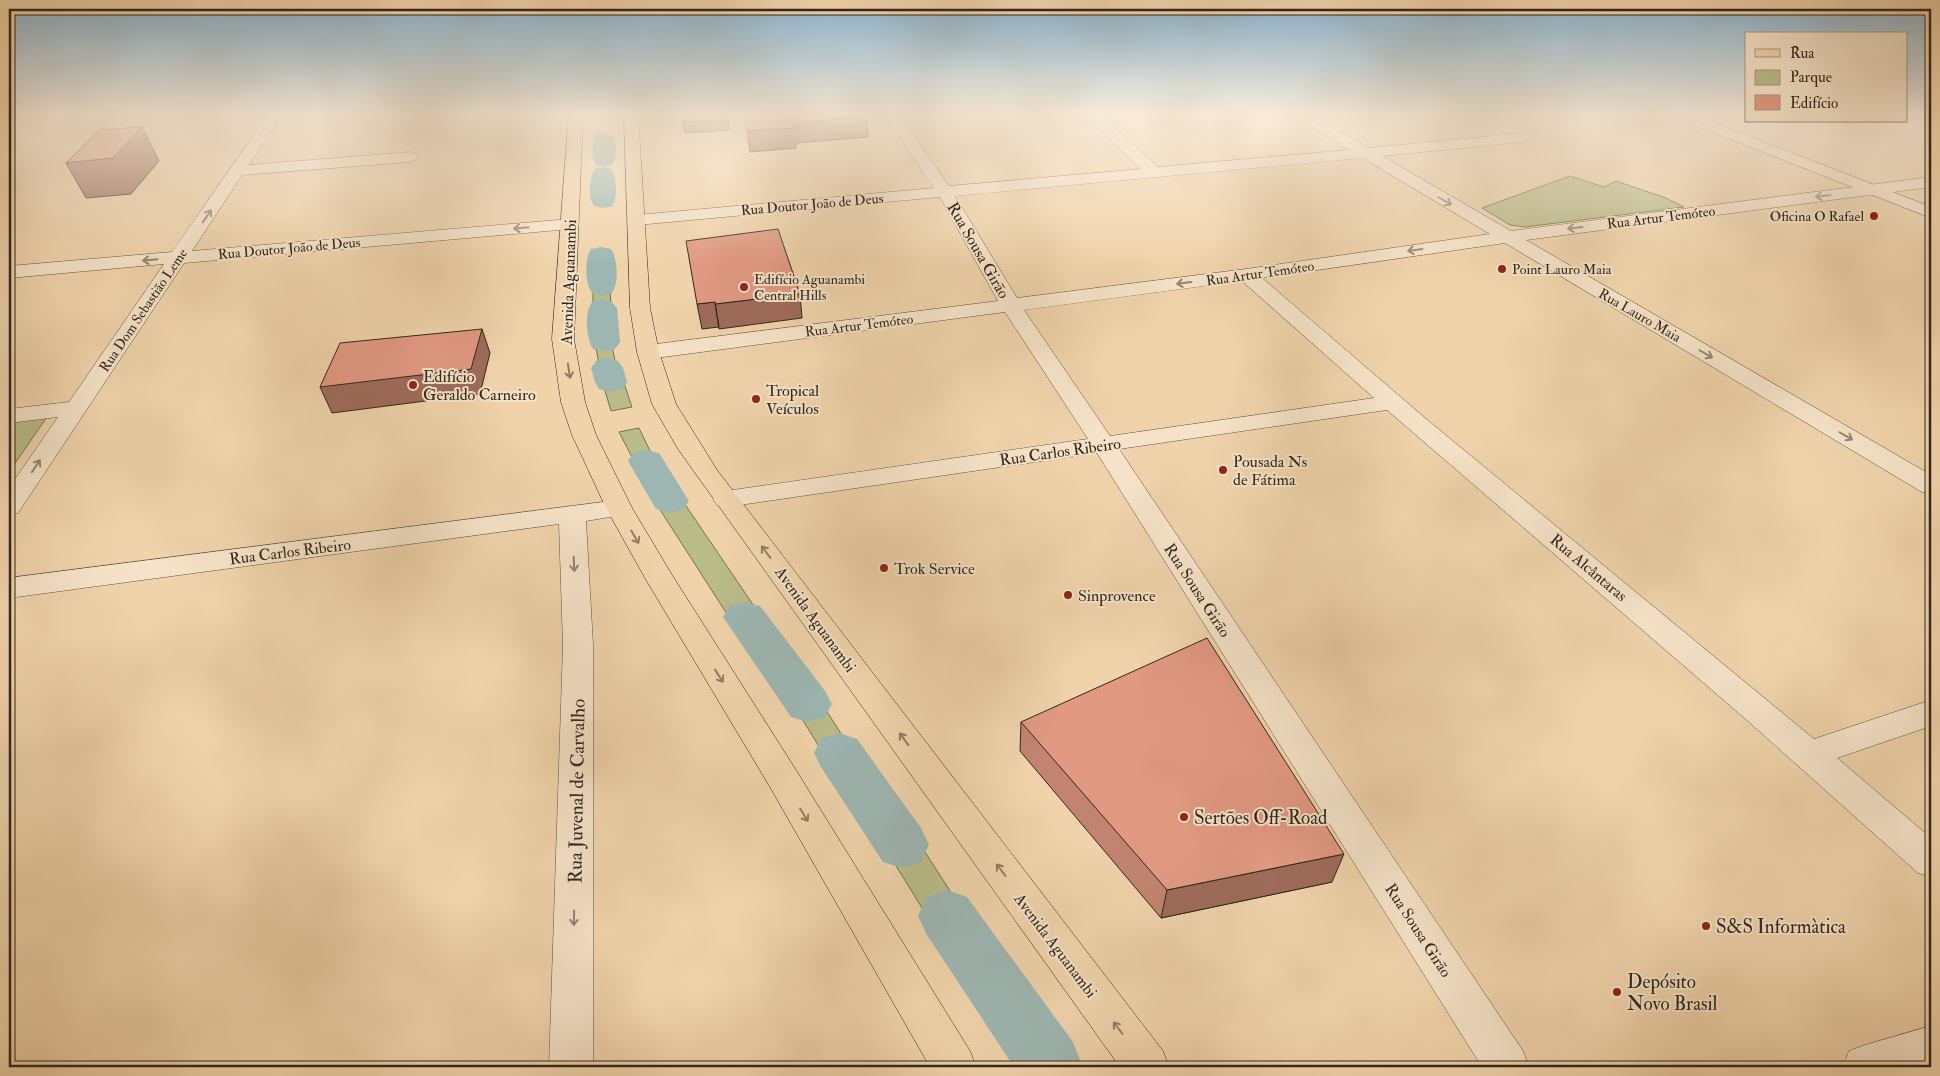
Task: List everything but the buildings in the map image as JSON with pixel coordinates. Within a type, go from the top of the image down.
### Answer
[{"type":"main road","name":"Avenida Aguanambi","points":[[573,163],[564,339],[573,402],[584,435],[618,508],[954,1067]]},
{"type":"main road","name":"Avenida Aguanambi","points":[[634,163],[640,308],[648,352],[664,404],[690,449],[726,499],[1147,1067]]},
{"type":"street","name":"Rua Dom Sebastião Leme","points":[[9,506],[242,163]]},
{"type":"street","points":[[237,171],[333,163]]},
{"type":"street","name":"Rua Sousa Girão","points":[[925,163],[945,192],[1011,306],[1104,445],[1507,1067]]},
{"type":"street","points":[[1145,163],[1156,173]]},
{"type":"street","name":"Rua Doutor João de Deus","points":[[637,220],[1263,163]]},
{"type":"street","name":"Rua Lauro Maia","points":[[1380,163],[1931,486]]},
{"type":"street","points":[[1804,163],[1931,213]]},
{"type":"street","name":"Rua Artur Temóteo","points":[[648,352],[1246,275],[1507,237],[1931,182]]},
{"type":"street","name":"Rua Doutor João de Deus","points":[[9,272],[570,224]]},
{"type":"street","name":"Rua Alcântaras","points":[[1246,275],[1810,754],[1931,861]]},
{"type":"street","name":"Rua Carlos Ribeiro","points":[[726,499],[1394,402]]},
{"type":"street","points":[[9,416],[75,408]]},
{"type":"street","name":"Rua Carlos Ribeiro","points":[[9,588],[618,508]]},
{"type":"street","name":"Rua Juvenal de Carvalho","points":[[571,1067],[578,645],[572,515]]},
{"type":"street","points":[[1810,754],[1931,713]]},
{"type":"street","points":[[1865,1067],[1931,1048]]},
{"type":"green space","points":[[1570,176],[1604,187],[1616,181],[1666,198],[1684,207],[1525,227],[1510,225],[1482,208]]},
{"type":"green space","points":[[610,286],[611,307],[593,309],[593,288]]},
{"type":"green space","points":[[611,340],[616,366],[600,369],[595,343]]},
{"type":"green space","points":[[623,380],[632,407],[611,411],[603,384]]},
{"type":"green space","points":[[47,417],[9,472],[9,422]]},
{"type":"green space","points":[[639,428],[654,459],[635,463],[619,432]]},
{"type":"green space","points":[[680,497],[758,612],[732,622],[657,505]]},
{"type":"green space","points":[[819,699],[850,748],[826,758],[796,709]]},
{"type":"green space","points":[[916,838],[961,908],[932,924],[888,853]]},
{"type":"waterway","points":[[603,174],[603,201]]},
{"type":"waterway","points":[[601,255],[602,287]]},
{"type":"waterway","points":[[602,308],[604,342]]},
{"type":"waterway","points":[[607,368],[611,382]]},
{"type":"waterway","points":[[646,461],[670,501]]},
{"type":"waterway","points":[[745,617],[808,704]]},
{"type":"waterway","points":[[839,753],[902,845]]},
{"type":"waterway","points":[[947,916],[1050,1065]]},
{"type":"place","name":"Oficina O Rafael","points":[[1874,216]]},
{"type":"place","name":"Point Lauro Maia","points":[[1502,269]]},
{"type":"place","name":"Edifício Aguanambi Central Hills","points":[[744,287]]},
{"type":"place","name":"Edifício Geraldo Carneiro","points":[[413,385]]},
{"type":"place","name":"Tropical Veículos","points":[[756,399]]},
{"type":"place","name":"Pousada Ns de Fátima","points":[[1223,470]]},
{"type":"place","name":"Trok Service","points":[[884,568]]},
{"type":"place","name":"Sinprovence","points":[[1068,595]]},
{"type":"place","name":"Sertões Off-Road","points":[[1184,817]]},
{"type":"place","name":"S&S Informàtica","points":[[1706,926]]},
{"type":"place","name":"Depósito Novo Brasil","points":[[1617,992]]}]
